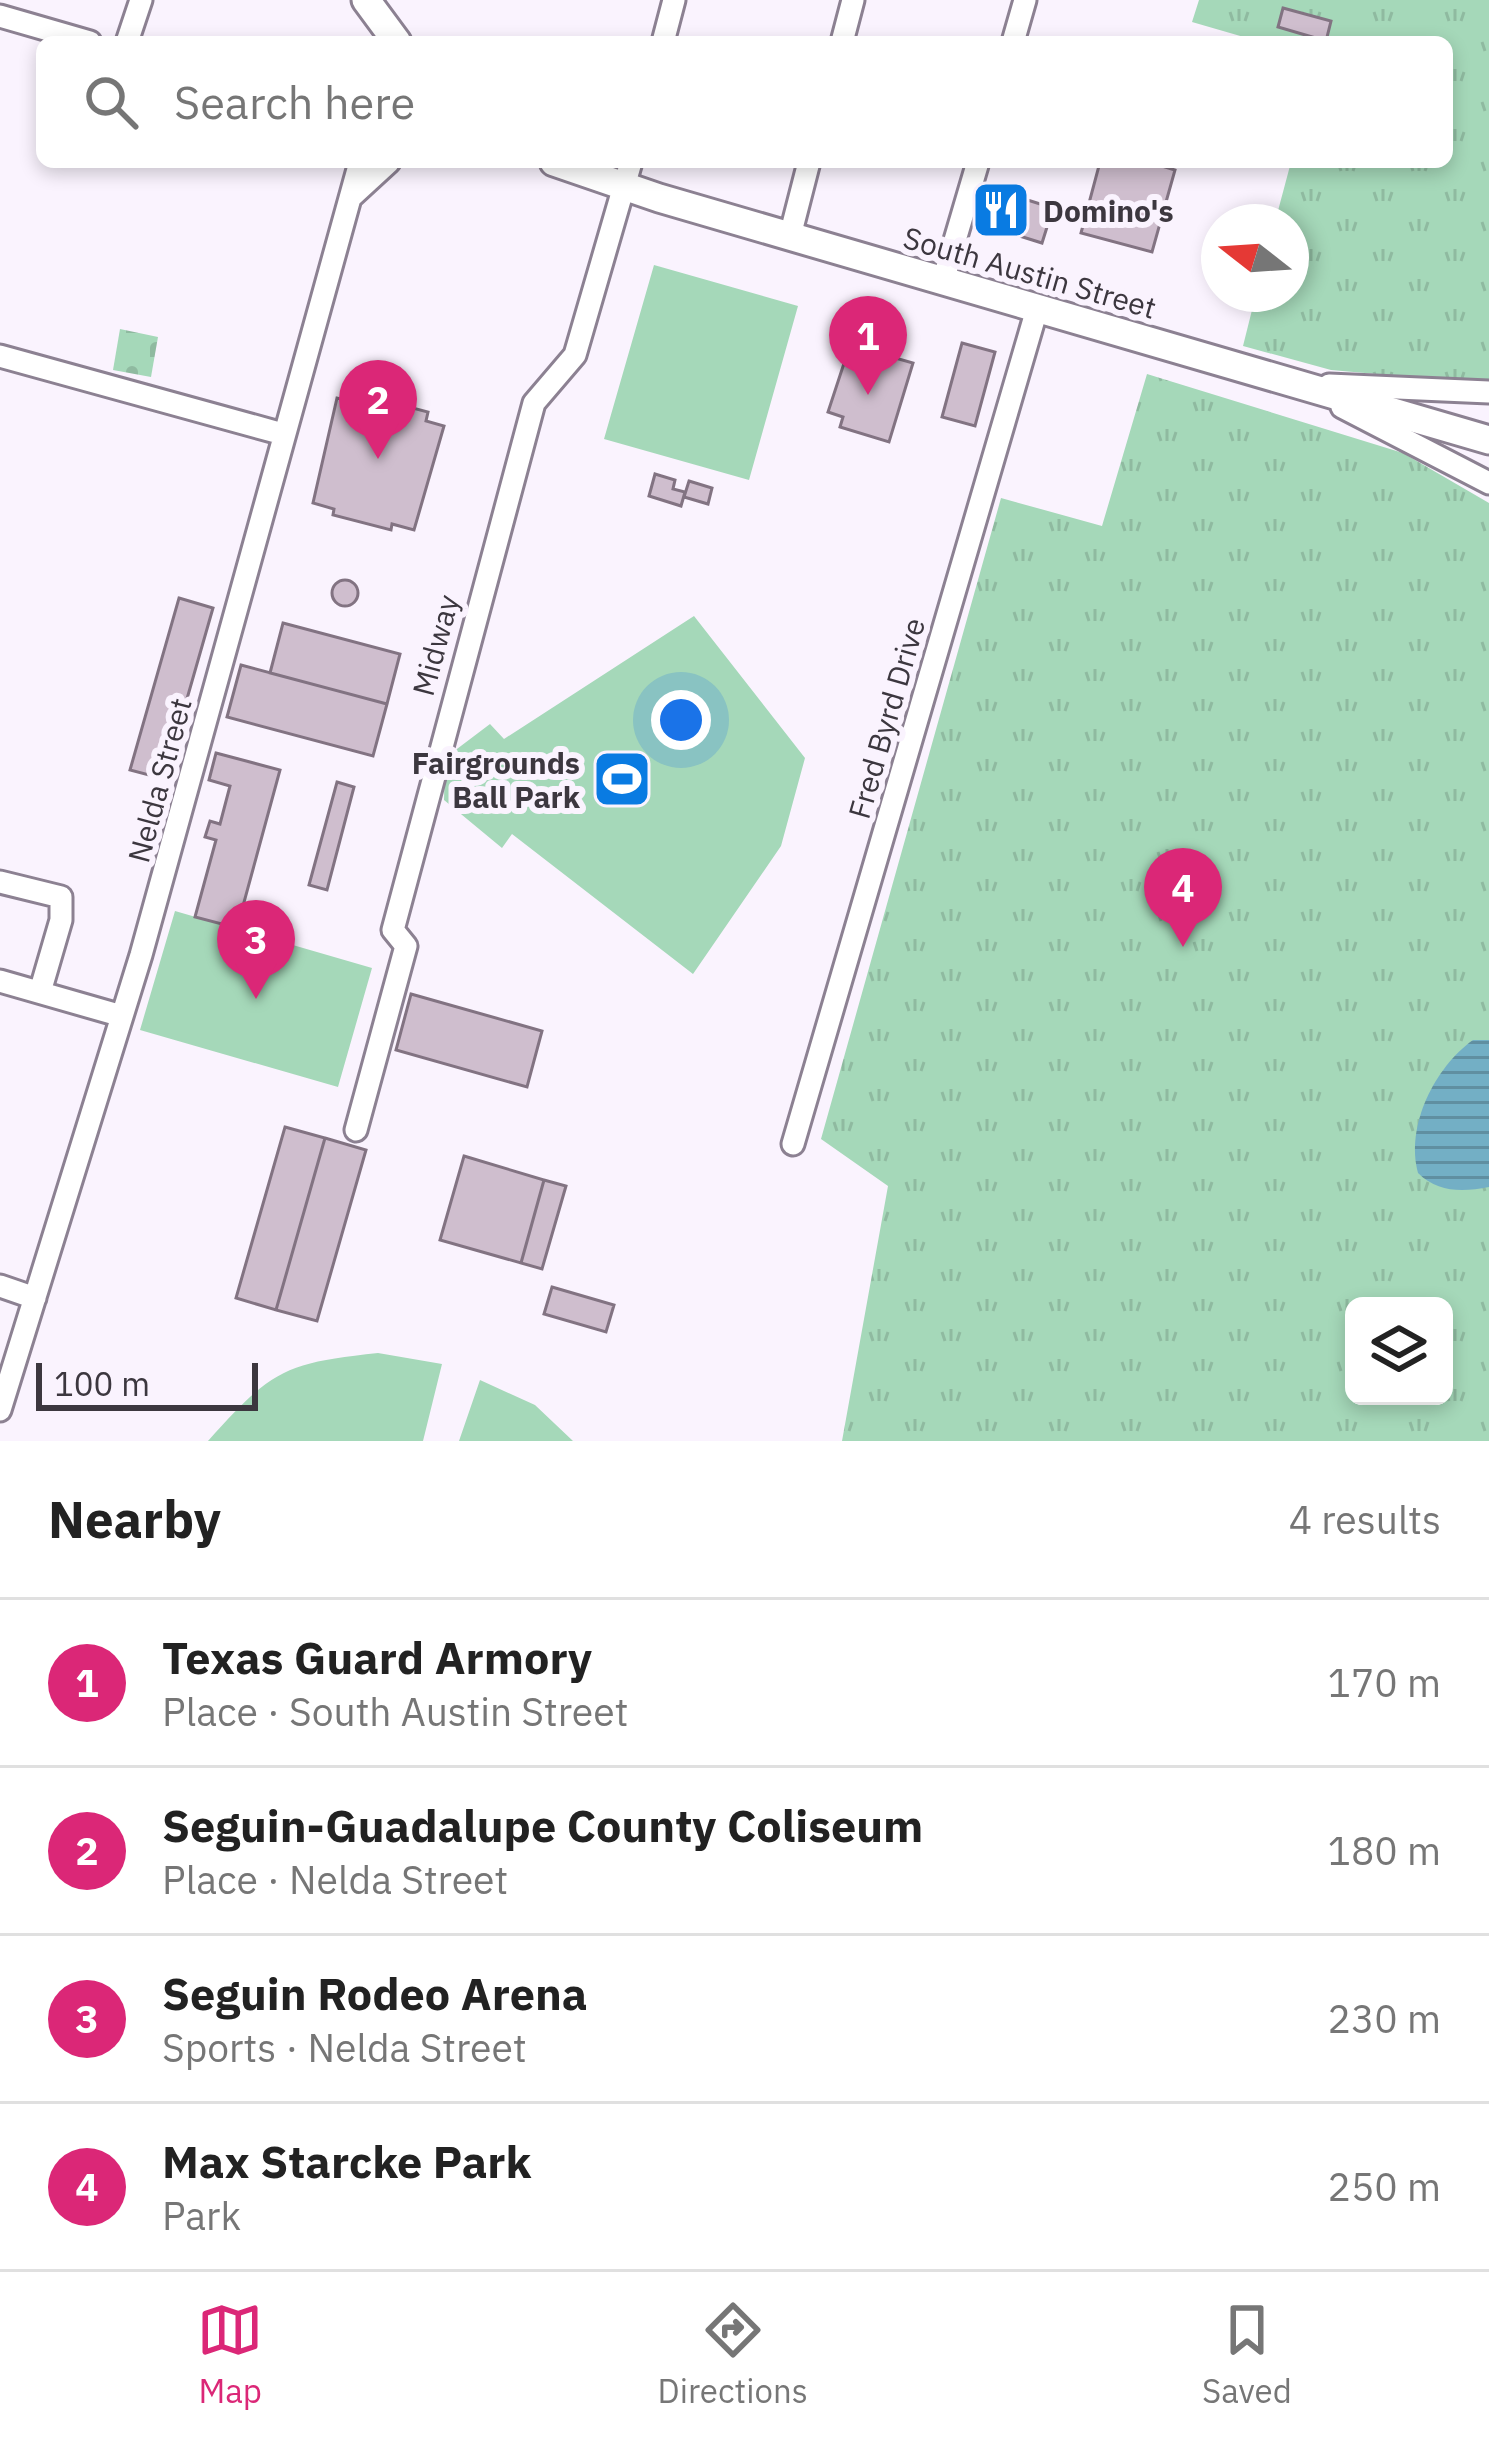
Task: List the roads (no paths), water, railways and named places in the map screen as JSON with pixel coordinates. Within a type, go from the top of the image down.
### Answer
[{"type":"main road","points":[[366,0],[391,36]]},
{"type":"main road","name":"South Austin Street","points":[[588,168],[628,175],[790,236],[1489,440]]},
{"type":"street","points":[[129,36],[141,0]]},
{"type":"street","points":[[665,36],[674,0]]},
{"type":"street","points":[[844,36],[853,0]]},
{"type":"street","points":[[1014,36],[1025,0]]},
{"type":"street","points":[[0,16],[69,36]]},
{"type":"street","name":"Nelda Street","points":[[0,1410],[122,1016],[359,168]]},
{"type":"street","points":[[352,196],[382,168]]},
{"type":"street","points":[[790,236],[807,168]]},
{"type":"street","points":[[943,281],[976,168]]},
{"type":"street","name":"Midway","points":[[356,1130],[406,946],[393,930],[533,403],[575,355],[628,175]]},
{"type":"street","name":"Fred Byrd Drive","points":[[793,1144],[1037,309]]},
{"type":"street","points":[[0,356],[283,434]]},
{"type":"street","points":[[1293,385],[1400,384],[1489,392]]},
{"type":"street","points":[[1293,385],[1489,483]]},
{"type":"street","points":[[0,882],[61,898],[61,920],[40,992]]},
{"type":"street","points":[[0,981],[122,1016]]},
{"type":"street","points":[[0,1286],[35,1298]]},
{"type":"water","points":[[1473,1040],[1489,1040],[1489,1187],[1451,1189],[1418,1173],[1416,1136],[1435,1082]]},
{"type":"place","name":"Domino's","points":[[1001,210]]},
{"type":"place","name":"Texas Guard Armory","points":[[868,395]]},
{"type":"place","name":"Seguin-Guadalupe County Coliseum","points":[[378,459]]},
{"type":"place","name":"Fairgrounds Ball Park","points":[[622,779]]},
{"type":"place","name":"Max Starcke Park","points":[[1183,947]]},
{"type":"place","name":"Seguin Rodeo Arena","points":[[256,999]]}]
